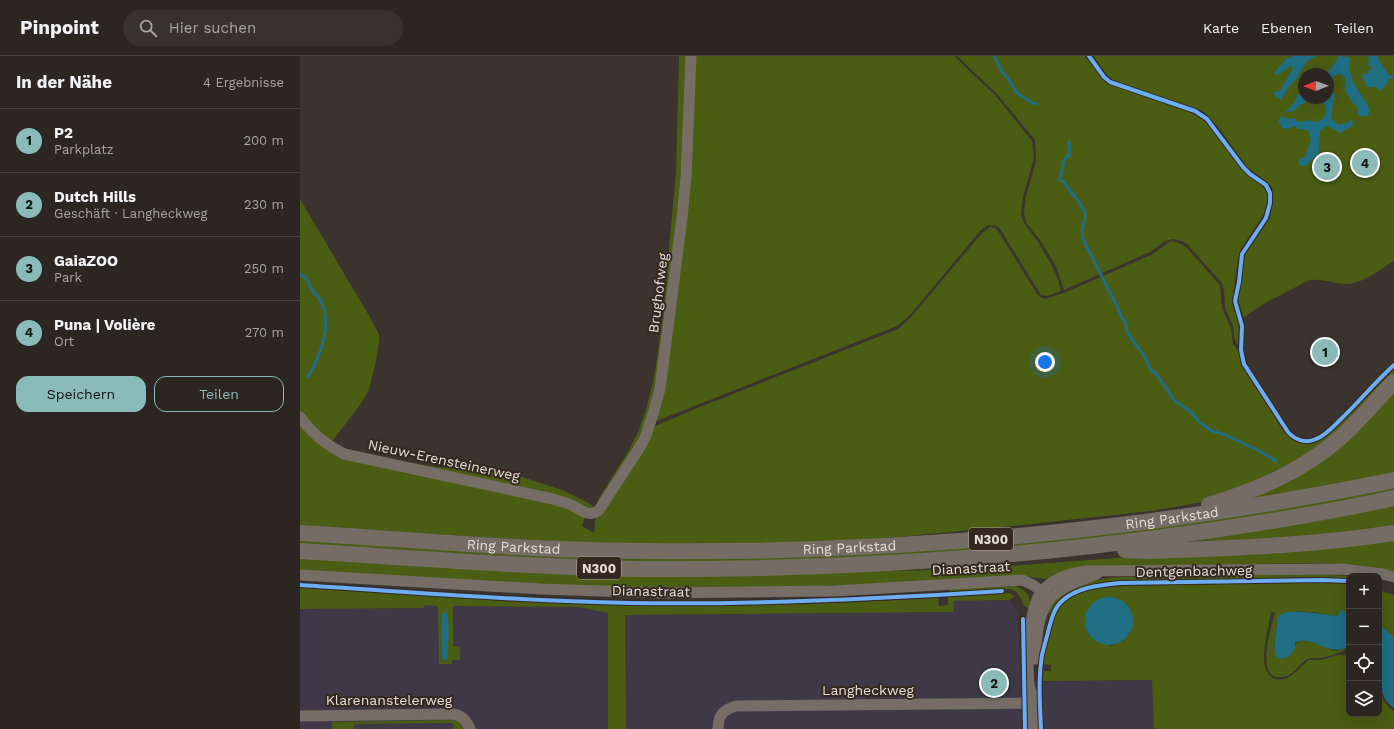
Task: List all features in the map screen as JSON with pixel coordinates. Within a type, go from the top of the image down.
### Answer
[{"type":"highway","name":"N300","points":[[1162,520],[1260,487],[1301,467],[1329,448],[1372,407],[1394,382]]},
{"type":"highway","name":"Ring Parkstad","points":[[300,533],[559,549],[641,551],[790,551],[966,541],[1056,533],[1162,520],[1272,503],[1394,480]]},
{"type":"highway","name":"Ring Parkstad","points":[[300,551],[543,566],[642,569],[738,569],[898,563],[968,558],[1155,539],[1231,528],[1394,498]]},
{"type":"highway","name":"N300","points":[[1079,547],[1147,551],[1225,548],[1317,543],[1394,533]]},
{"type":"street","name":"Brughofweg","points":[[593,514],[600,509],[638,450],[650,426],[660,389],[671,311],[683,204],[691,56]]},
{"type":"street","name":"Nieuw-Erensteinerweg","points":[[300,419],[318,438],[344,454],[553,499],[569,504],[586,513],[593,514]]},
{"type":"street","name":"Dentgenbachweg","points":[[1046,594],[1051,583],[1071,573],[1086,571],[1342,569],[1384,574],[1394,577]]},
{"type":"street","name":"Dianastraat","points":[[300,575],[542,589],[662,593],[835,591],[1022,580],[1033,585],[1046,594]]},
{"type":"street","points":[[1033,729],[1033,700],[1029,685],[1030,632],[1036,600],[1046,594]]},
{"type":"street","name":"Langheckweg","points":[[718,729],[719,716],[722,712],[728,708],[736,706],[1033,700]]},
{"type":"street","name":"Klarenanstelerweg","points":[[300,716],[453,714],[463,717],[470,729]]},
{"type":"shaded area","points":[[1009,600],[1018,612],[1021,682],[1153,680],[1154,729],[300,729],[300,609],[424,608],[424,605],[579,607],[625,615],[953,612],[954,601]]},
{"type":"green space","points":[[679,56],[688,56],[683,164],[660,365],[644,432],[599,506],[598,500],[629,450],[638,432],[646,410],[654,378],[663,316],[676,171]]},
{"type":"green space","points":[[694,56],[954,56],[996,96],[1032,141],[1034,158],[1023,197],[1021,216],[1051,264],[1058,279],[1061,291],[1048,296],[1041,295],[1000,229],[997,226],[988,225],[981,230],[910,315],[897,326],[654,422]]},
{"type":"green space","points":[[957,56],[1085,56],[1107,83],[1194,114],[1206,122],[1241,169],[1264,188],[1267,193],[1264,214],[1241,249],[1238,258],[1232,303],[1239,324],[1238,346],[1234,337],[1233,326],[1225,308],[1224,289],[1221,282],[1188,245],[1182,241],[1173,239],[1165,241],[1150,252],[1064,290],[1056,266],[1040,240],[1026,223],[1024,214],[1026,196],[1036,161],[1035,140],[998,95]]},
{"type":"green space","points":[[1093,56],[1394,56],[1394,261],[1359,282],[1342,284],[1316,280],[1307,281],[1262,305],[1244,318],[1238,300],[1242,282],[1244,258],[1247,251],[1270,218],[1273,202],[1272,187],[1247,167],[1219,128],[1203,111],[1114,81],[1107,75]]},
{"type":"green space","points":[[300,199],[379,334],[376,361],[369,390],[360,405],[330,444],[309,425],[300,411]]},
{"type":"green space","points":[[990,227],[995,228],[998,231],[1037,294],[1045,299],[1066,292],[1151,255],[1171,241],[1186,247],[1220,285],[1222,308],[1231,328],[1233,344],[1238,350],[1244,368],[1284,432],[1292,439],[1303,443],[1313,443],[1325,437],[1394,369],[1394,378],[1323,448],[1214,500],[1151,511],[994,528],[831,543],[609,544],[300,527],[300,424],[318,443],[568,507],[585,517],[582,526],[594,533],[595,520],[653,427],[697,408],[898,329],[911,317],[983,232]]},
{"type":"green space","points":[[1394,388],[1394,474],[1240,503],[1261,491]]},
{"type":"green space","points":[[356,454],[437,467],[491,471],[519,476],[562,490],[587,502],[595,508],[591,509]]},
{"type":"green space","points":[[1394,485],[1394,493],[1228,523],[970,554],[668,564],[300,546],[300,539],[817,554]]},
{"type":"green space","points":[[1394,502],[1394,530],[1345,537],[1197,541],[1198,540]]},
{"type":"green space","points":[[1394,537],[1394,571],[1356,565],[1326,563],[1118,566],[1047,579],[1023,576],[803,587],[670,589],[531,584],[300,570],[300,559],[887,571],[970,569]]},
{"type":"green space","points":[[1293,574],[1346,576],[1346,579],[1321,577],[1109,581],[1089,585],[1069,593],[1058,602],[1049,614],[1046,614],[1059,596],[1085,583],[1108,578]]},
{"type":"green space","points":[[1317,582],[1346,584],[1346,613],[1341,610],[1337,616],[1300,612],[1286,613],[1280,616],[1277,623],[1274,648],[1288,657],[1295,649],[1297,642],[1302,641],[1312,642],[1328,649],[1339,651],[1346,648],[1346,650],[1327,657],[1305,660],[1290,675],[1276,677],[1270,673],[1267,665],[1266,654],[1275,613],[1271,612],[1264,650],[1264,664],[1270,675],[1275,679],[1281,679],[1294,674],[1309,660],[1321,660],[1338,655],[1346,655],[1346,717],[1382,717],[1382,698],[1384,702],[1394,711],[1394,729],[1154,729],[1152,680],[1043,681],[1043,671],[1051,671],[1051,665],[1043,664],[1044,655],[1048,637],[1056,614],[1061,606],[1076,595],[1094,589],[1121,586]],"holes":[[[1115,598],[1123,602],[1131,632],[1123,641],[1111,646],[1089,635],[1086,627]]]},
{"type":"green space","points":[[1016,586],[1028,594],[1030,609],[1024,606],[1016,592],[1009,589],[949,592],[949,589]]},
{"type":"green space","points":[[300,588],[524,601],[694,605],[798,604],[938,598],[939,606],[948,605],[948,597],[1009,593],[1015,596],[1009,600],[954,601],[953,612],[625,615],[626,729],[608,729],[608,613],[579,607],[453,606],[453,646],[460,647],[460,660],[452,660],[452,664],[439,664],[438,606],[424,605],[424,608],[300,609]],"holes":[[[442,614],[448,625],[448,659],[446,661],[443,660],[442,657]]]},
{"type":"green space","points":[[1382,591],[1394,595],[1394,637],[1382,627]]},
{"type":"green space","points":[[452,720],[459,722],[464,729],[453,729],[453,724],[451,723],[354,724],[354,729],[332,729],[332,722]]},
{"type":"water","points":[[1293,56],[1316,56],[1306,62],[1303,68],[1298,68],[1298,77],[1288,88],[1281,100],[1275,96],[1274,92],[1280,91],[1293,68],[1291,66],[1275,75],[1274,73],[1285,60]]},
{"type":"water","points":[[1338,56],[1349,57],[1352,80],[1370,109],[1369,114],[1366,117],[1365,115],[1361,117],[1358,113],[1358,107],[1353,103],[1345,90],[1345,77],[1340,74],[1334,77],[1334,68],[1331,68]]},
{"type":"water","points":[[1367,56],[1377,56],[1389,75],[1388,83],[1380,91],[1375,87],[1367,87],[1362,75],[1369,73],[1368,70],[1373,68],[1368,65],[1369,58]]},
{"type":"water","points":[[1298,95],[1298,104],[1302,104],[1294,111],[1285,112],[1294,103]]},
{"type":"water","points":[[1324,104],[1333,104],[1331,119],[1339,125],[1352,120],[1354,122],[1352,124],[1353,126],[1340,133],[1328,126],[1325,127],[1320,131],[1319,152],[1316,158],[1305,166],[1300,165],[1298,162],[1302,157],[1304,158],[1311,141],[1309,132],[1303,129],[1297,129],[1295,126],[1288,129],[1282,128],[1278,120],[1282,116],[1288,119],[1295,118],[1296,121],[1301,122],[1307,120],[1315,122],[1321,120],[1326,114]]},
{"type":"water","points":[[1104,597],[1114,597],[1126,604],[1133,616],[1133,626],[1126,638],[1114,645],[1104,645],[1096,641],[1089,634],[1085,626],[1085,616],[1089,608],[1096,601]]},
{"type":"water","points":[[1342,610],[1346,613],[1346,648],[1341,650],[1334,650],[1307,641],[1301,641],[1295,643],[1295,649],[1288,657],[1281,659],[1276,656],[1274,644],[1277,621],[1279,616],[1283,613],[1316,613],[1337,616]]},
{"type":"water","points":[[446,612],[449,627],[448,659],[444,661],[442,657],[442,613]]},
{"type":"water","points":[[1382,627],[1394,637],[1394,708],[1387,701],[1383,693]]},
{"type":"waterway","points":[[994,56],[1016,92],[1032,103],[1037,104]]},
{"type":"waterway","points":[[1389,77],[1394,77]]},
{"type":"waterway","points":[[1069,142],[1070,155],[1066,157],[1064,161],[1060,180],[1064,182],[1084,211],[1085,217],[1082,231],[1083,239],[1122,318],[1126,323],[1127,332],[1146,359],[1150,369],[1157,375],[1175,401],[1191,412],[1199,422],[1212,431],[1223,434],[1258,450],[1276,461]]},
{"type":"waterway","points":[[300,274],[307,280],[322,303],[326,322],[320,351],[308,377]]},
{"type":"cycle path","points":[[1089,56],[1104,77],[1110,82],[1195,111],[1207,119],[1243,167],[1266,185],[1270,193],[1270,203],[1266,218],[1242,254],[1235,301],[1242,326],[1241,350],[1244,364],[1288,432],[1297,439],[1305,441],[1323,436],[1335,426],[1394,365]]},
{"type":"cycle path","points":[[1041,729],[1040,683],[1043,652],[1055,610],[1068,596],[1082,590],[1120,583],[1346,581]]},
{"type":"cycle path","points":[[300,585],[507,598],[631,603],[816,601],[1002,591]]},
{"type":"cycle path","points":[[1023,619],[1025,729]]},
{"type":"place","name":"Puna | Volière","points":[[1365,163]]},
{"type":"place","name":"GaiaZOO","points":[[1327,167]]},
{"type":"place","name":"P2","points":[[1325,352]]},
{"type":"place","name":"Dutch Hills","points":[[994,683]]}]
